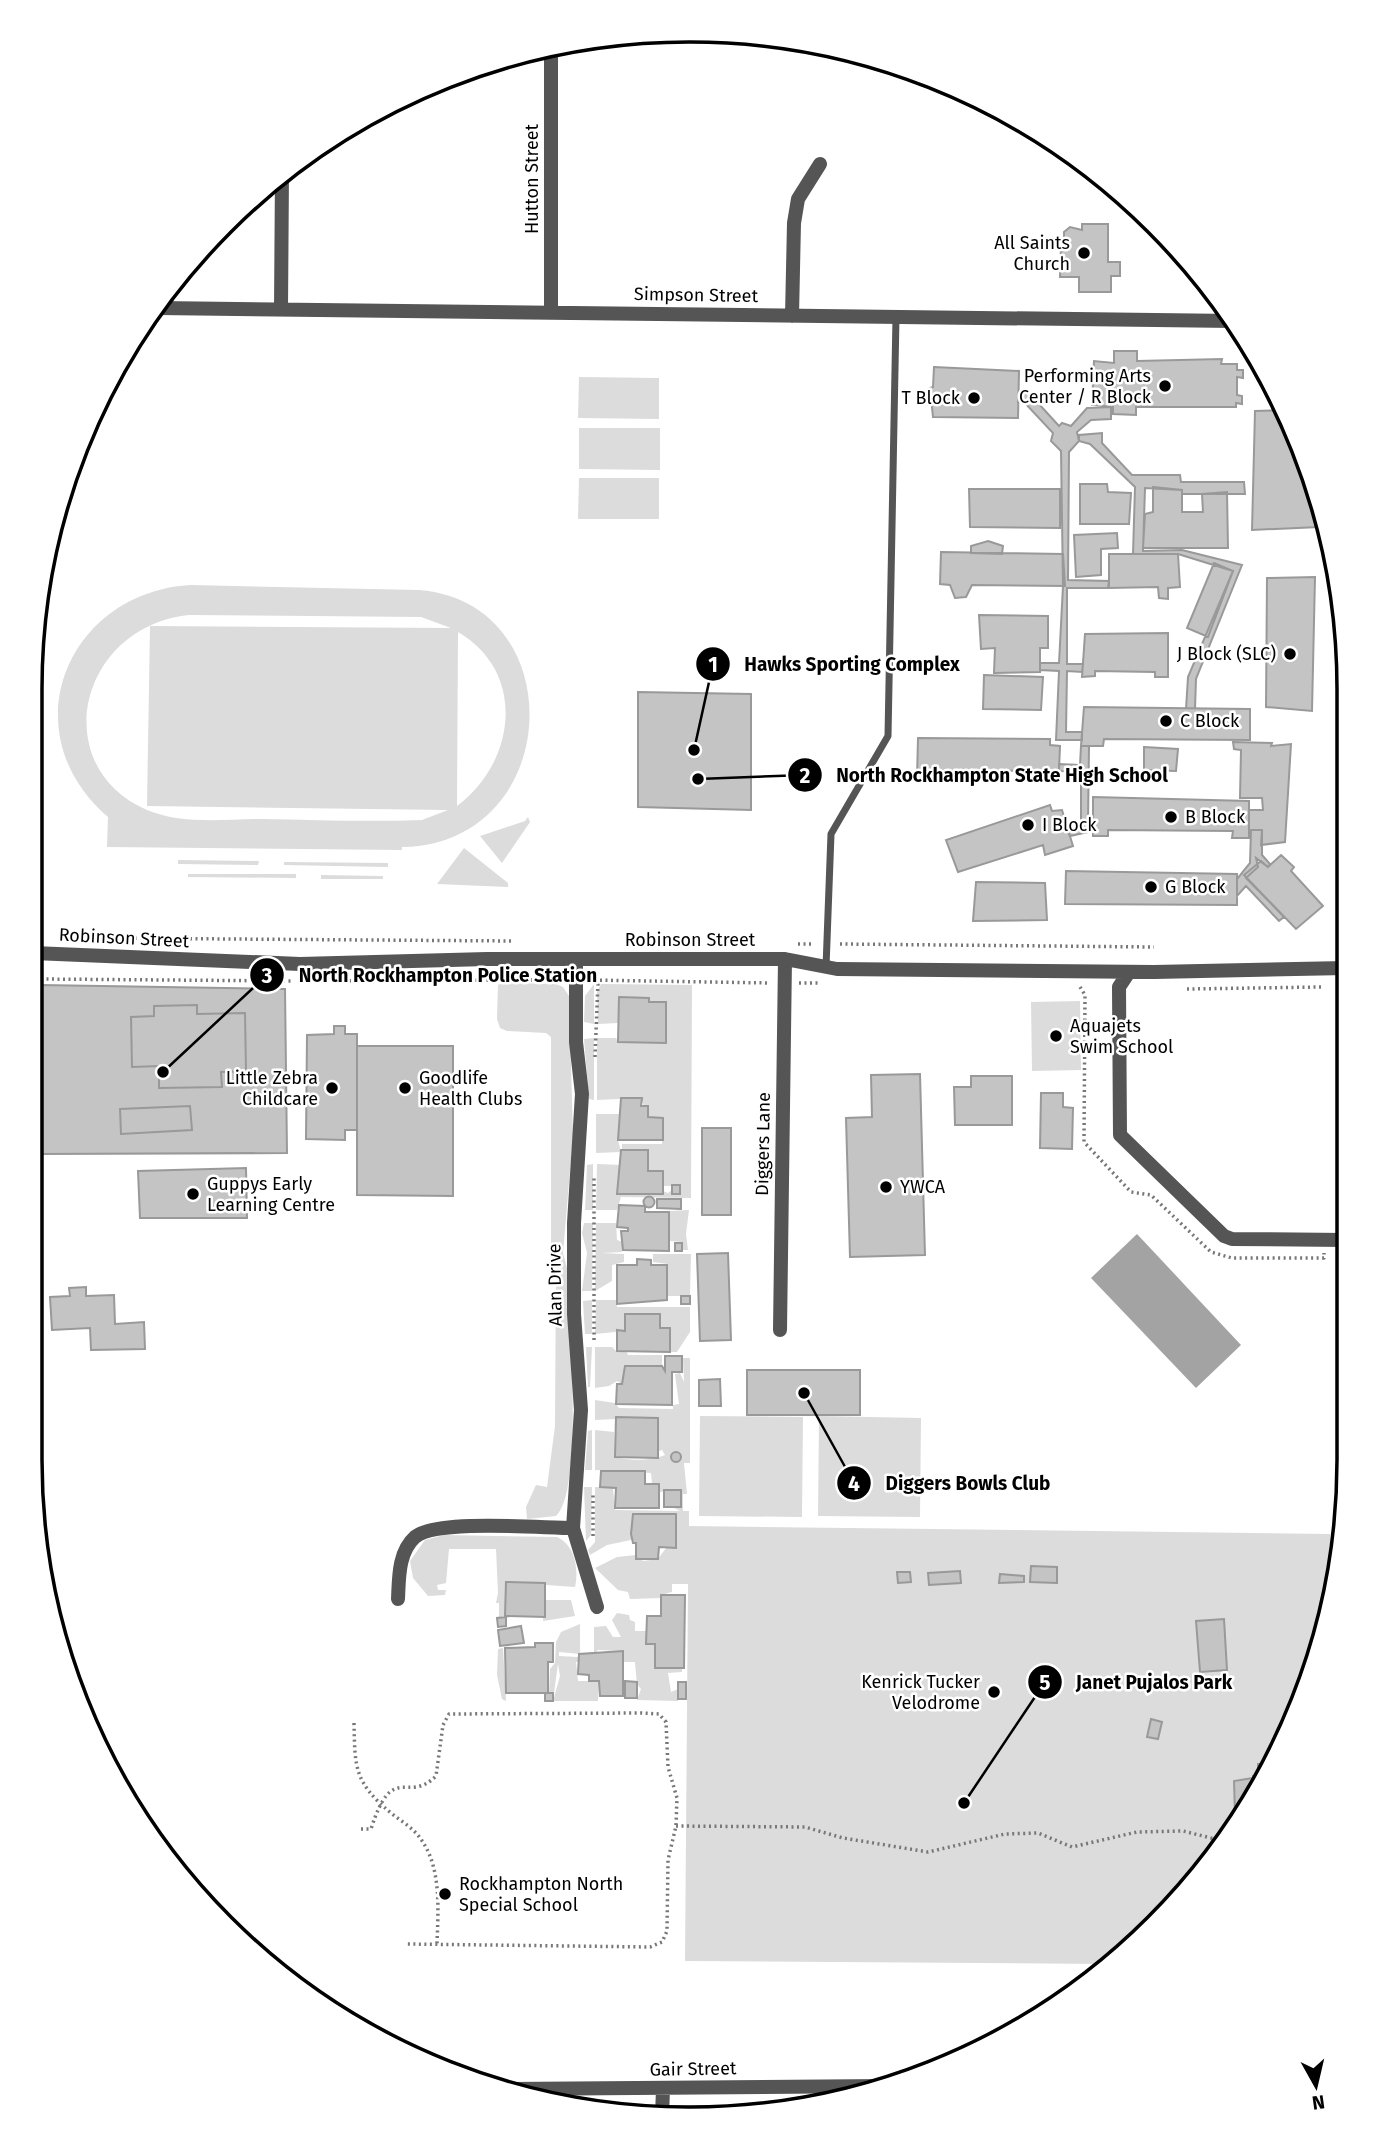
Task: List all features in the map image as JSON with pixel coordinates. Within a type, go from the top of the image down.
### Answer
[{"type":"street","name":"Hutton Street","points":[[551,57],[551,311]]},
{"type":"street","points":[[792,316],[794,223],[798,199],[820,164]]},
{"type":"street","points":[[281,309],[282,187]]},
{"type":"street","name":"Simpson Street","points":[[167,308],[1221,321]]},
{"type":"street","name":"Robinson Street","points":[[42,953],[300,964],[576,959],[785,959],[826,967],[1129,972],[1337,968]]},
{"type":"street","name":"Alan Drive","points":[[576,959],[576,1042],[582,1094],[573,1223],[574,1314],[581,1410],[573,1528],[597,1606]]},
{"type":"street","name":"Diggers Lane","points":[[780,1330],[785,959]]},
{"type":"street","points":[[1129,972],[1119,987],[1120,1135],[1224,1236],[1232,1239],[1337,1240]]},
{"type":"street","points":[[398,1599],[399,1573],[407,1547],[416,1537],[429,1531],[450,1527],[573,1528]]},
{"type":"street","name":"Gair Street","points":[[538,2089],[851,2086]]},
{"type":"street","points":[[662,2106],[663,2089]]},
{"type":"lane","points":[[826,967],[831,834],[888,736],[896,317]]},
{"type":"path","points":[[595,1068],[598,982]]},
{"type":"path","points":[[593,1352],[594,1166]]},
{"type":"path","points":[[580,1549],[592,1542],[593,1489]]},
{"type":"path","points":[[361,1829],[371,1829],[380,1802],[390,1790],[426,1782],[436,1776],[443,1725],[449,1714],[642,1713],[659,1714],[666,1722],[668,1767],[677,1798],[676,1826],[668,1860],[667,1931],[656,1945],[407,1944]]},
{"type":"path","points":[[354,1723],[355,1766],[358,1775],[380,1802],[421,1838],[431,1862],[438,1894],[437,1944]]},
{"type":"path","points":[[676,1826],[804,1827],[843,1838],[928,1852],[1004,1834],[1038,1833],[1072,1847],[1137,1832],[1183,1831],[1214,1839]]},
{"type":"shaded area","points":[[579,377],[659,378],[659,419],[578,418]]},
{"type":"shaded area","points":[[579,428],[660,428],[660,470],[579,469]]},
{"type":"shaded area","points":[[579,478],[659,478],[659,519],[578,519]]},
{"type":"shaded area","points":[[190,585],[419,590],[469,604],[504,635],[524,676],[529,722],[520,768],[495,807],[456,836],[402,847],[402,850],[107,847],[108,817],[78,783],[62,746],[58,709],[66,672],[84,640],[111,613],[147,594]],"holes":[[[189,615],[421,617],[451,628],[150,626],[147,806],[448,810],[422,820],[190,819],[147,810],[116,790],[96,763],[87,733],[89,701],[101,671],[122,644],[151,625]],[[458,632],[480,649],[496,670],[504,694],[506,718],[501,743],[491,766],[477,788],[457,806]]]},
{"type":"shaded area","points":[[528,817],[530,822],[502,863],[480,836],[525,821]]},
{"type":"shaded area","points":[[464,848],[508,883],[508,887],[437,884]]},
{"type":"shaded area","points":[[178,860],[259,861],[258,865],[178,864]]},
{"type":"shaded area","points":[[284,862],[388,863],[388,867],[284,865]]},
{"type":"shaded area","points":[[188,874],[296,874],[296,878],[188,877]]},
{"type":"shaded area","points":[[321,875],[383,876],[383,879],[321,879]]},
{"type":"shaded area","points":[[556,984],[563,987],[569,996],[573,1135],[563,1253],[567,1268],[572,1359],[570,1473],[565,1500],[556,1516],[527,1519],[526,1507],[536,1485],[547,1487],[555,1426],[556,1263],[551,1251],[551,1037],[546,1033],[507,1031],[500,1028],[497,1019],[498,985]]},
{"type":"shaded area","points":[[594,984],[594,1024],[584,1022],[585,996]]},
{"type":"shaded area","points":[[601,984],[692,985],[691,1198],[621,1197],[617,1210],[596,1210],[597,1164],[621,1165],[621,1171],[618,1172],[618,1194],[663,1194],[663,1191],[668,1193],[672,1190],[672,1194],[680,1193],[680,1186],[663,1186],[663,1171],[648,1171],[622,1150],[622,1144],[662,1144],[663,1118],[648,1117],[641,1098],[597,1100],[597,1038],[616,1038],[618,1042],[665,1043],[666,1003],[619,998],[618,1023],[598,1024],[597,992]]},
{"type":"shaded area","name":"Aquajets Swim School","points":[[1080,1001],[1081,1070],[1032,1071],[1031,1002]]},
{"type":"shaded area","points":[[594,1038],[594,1100],[589,1099],[584,1039]]},
{"type":"shaded area","points":[[596,1114],[621,1114],[618,1140],[621,1152],[596,1153]]},
{"type":"shaded area","points":[[593,1164],[593,1210],[585,1210],[587,1165]]},
{"type":"shaded area","points":[[689,1210],[686,1234],[688,1250],[682,1250],[682,1242],[669,1241],[670,1211]]},
{"type":"shaded area","points":[[584,1223],[593,1223],[592,1291],[582,1291],[587,1253],[582,1233]]},
{"type":"shaded area","points":[[596,1223],[616,1223],[617,1240],[623,1242],[622,1252],[601,1253],[624,1254],[624,1262],[612,1265],[612,1281],[595,1291]]},
{"type":"shaded area","points":[[1137,1234],[1241,1345],[1196,1388],[1091,1278]]},
{"type":"shaded area","points":[[653,1254],[691,1254],[690,1296],[668,1296],[668,1264],[653,1262]]},
{"type":"shaded area","points":[[592,1300],[592,1334],[585,1334],[583,1301]]},
{"type":"shaded area","points":[[596,1300],[616,1300],[617,1307],[690,1307],[690,1332],[677,1352],[671,1352],[671,1328],[660,1328],[659,1314],[625,1314],[625,1331],[595,1334]]},
{"type":"shaded area","points":[[586,1347],[592,1347],[590,1387],[588,1387]]},
{"type":"shaded area","points":[[595,1347],[612,1347],[616,1351],[627,1352],[628,1355],[662,1355],[662,1366],[622,1377],[622,1384],[617,1381],[609,1386],[595,1388]]},
{"type":"shaded area","points":[[683,1358],[690,1358],[690,1463],[684,1463],[687,1494],[683,1494],[683,1511],[689,1511],[689,1526],[1330,1534],[1325,1586],[1303,1668],[1288,1707],[1250,1783],[1203,1854],[1176,1886],[1147,1917],[1095,1964],[685,1961],[688,1584],[672,1584],[672,1592],[661,1595],[661,1598],[630,1599],[628,1592],[618,1590],[595,1568],[617,1557],[636,1555],[643,1561],[658,1559],[666,1548],[676,1548],[676,1515],[634,1514],[631,1540],[607,1545],[590,1555],[588,1550],[595,1542],[595,1487],[613,1488],[615,1510],[680,1511],[672,1507],[681,1506],[681,1491],[659,1492],[659,1484],[652,1484],[651,1473],[595,1470],[595,1430],[614,1432],[615,1457],[640,1460],[665,1455],[662,1450],[659,1451],[659,1417],[595,1420],[595,1400],[615,1403],[619,1408],[673,1409],[673,1405],[679,1404],[675,1374],[680,1373],[684,1382]]},
{"type":"shaded area","points":[[700,1416],[803,1417],[802,1517],[699,1516]]},
{"type":"shaded area","points":[[819,1416],[921,1418],[920,1517],[818,1516]]},
{"type":"shaded area","points":[[592,1430],[592,1470],[585,1470],[588,1431]]},
{"type":"shaded area","points":[[584,1487],[592,1487],[591,1535],[586,1541]]},
{"type":"shaded area","points":[[444,1535],[557,1537],[572,1552],[576,1573],[575,1587],[506,1582],[505,1616],[499,1617],[499,1603],[496,1603],[496,1549],[449,1549],[446,1583],[437,1585],[438,1590],[446,1590],[445,1595],[428,1596],[413,1578],[410,1561],[425,1540]]},
{"type":"shaded area","points":[[545,1600],[571,1600],[575,1616],[543,1621]]},
{"type":"shaded area","points":[[617,1613],[629,1615],[630,1620],[635,1622],[635,1631],[647,1631],[647,1644],[655,1644],[655,1668],[682,1668],[682,1672],[668,1673],[671,1692],[678,1689],[678,1701],[637,1700],[641,1689],[637,1684],[635,1662],[623,1662],[622,1651],[598,1650],[594,1654],[594,1627],[606,1626],[613,1637],[621,1637],[612,1620]]},
{"type":"shaded area","points":[[580,1624],[580,1654],[559,1652],[559,1656],[578,1657],[578,1681],[599,1681],[598,1701],[553,1701],[560,1676],[558,1664],[554,1693],[549,1693],[550,1669],[555,1663],[556,1642],[561,1632]]},
{"type":"shaded area","points":[[503,1648],[506,1701],[502,1699],[497,1675],[498,1649]]},
{"type":"building","name":"All Saints Church","points":[[1082,224],[1108,224],[1108,262],[1120,262],[1120,276],[1111,276],[1111,292],[1079,292],[1079,277],[1060,277],[1064,232],[1070,227],[1082,230]]},
{"type":"building","name":"Performing Arts Center / R Block","points":[[1114,351],[1137,351],[1137,361],[1222,359],[1221,364],[1237,364],[1237,370],[1243,370],[1243,378],[1237,377],[1237,395],[1242,396],[1242,404],[1236,403],[1236,407],[1136,407],[1136,415],[1113,414],[1113,407],[1092,405],[1094,361],[1114,363]]},
{"type":"building","name":"T Block","points":[[934,367],[1019,371],[1018,418],[933,417],[930,388],[933,387]]},
{"type":"building","points":[[1028,392],[1059,426],[1062,423],[1071,426],[1087,408],[1111,407],[1111,419],[1091,420],[1077,432],[1079,441],[1069,452],[1068,580],[1109,581],[1108,588],[1067,588],[1067,664],[1083,664],[1082,672],[1067,671],[1066,732],[1082,732],[1082,740],[1056,740],[1059,671],[1040,670],[1040,663],[1059,663],[1063,586],[1061,451],[1051,441],[1053,433],[1024,402],[1018,402],[1019,393]]},
{"type":"building","points":[[1273,410],[1303,481],[1316,527],[1252,530],[1255,411]]},
{"type":"building","points":[[1102,433],[1102,443],[1132,475],[1180,475],[1181,482],[1244,482],[1245,494],[1182,494],[1182,490],[1145,488],[1143,551],[1182,550],[1242,565],[1196,679],[1195,709],[1186,709],[1188,677],[1233,571],[1178,554],[1133,554],[1135,487],[1090,444],[1079,441],[1079,435]]},
{"type":"building","points":[[1080,484],[1107,484],[1108,492],[1131,493],[1129,524],[1080,524]]},
{"type":"building","points":[[1153,487],[1182,490],[1182,512],[1203,512],[1202,494],[1227,492],[1228,548],[1143,548],[1145,514],[1153,512]]},
{"type":"building","points":[[969,489],[1060,489],[1060,528],[970,527]]},
{"type":"building","points":[[1117,533],[1118,548],[1101,549],[1101,575],[1076,577],[1074,535]]},
{"type":"building","points":[[988,541],[1003,546],[1002,554],[971,553],[971,546]]},
{"type":"building","points":[[941,552],[1063,554],[1065,586],[972,585],[966,597],[955,598],[950,585],[940,584]]},
{"type":"building","points":[[1109,554],[1178,554],[1180,587],[1168,588],[1168,599],[1159,598],[1158,587],[1109,588]]},
{"type":"building","points":[[1214,563],[1233,571],[1208,637],[1187,628]]},
{"type":"building","name":"J Block (SLC)","points":[[1315,577],[1312,711],[1266,707],[1267,578]]},
{"type":"building","points":[[979,615],[1048,616],[1048,648],[1040,648],[1040,672],[994,673],[995,648],[981,649]]},
{"type":"building","points":[[1168,633],[1168,677],[1155,677],[1155,672],[1095,671],[1095,676],[1082,677],[1085,634]]},
{"type":"building","points":[[984,675],[1043,677],[1041,710],[983,709]]},
{"type":"building","points":[[638,692],[751,694],[751,810],[638,807]]},
{"type":"building","name":"C Block","points":[[1084,707],[1250,709],[1250,740],[1104,739],[1103,746],[1081,746]]},
{"type":"building","points":[[918,738],[1050,739],[1050,745],[1060,746],[1059,771],[942,770],[941,778],[917,778]]},
{"type":"building","points":[[1233,742],[1272,743],[1271,746],[1291,744],[1285,842],[1261,845],[1262,830],[1249,830],[1249,810],[1263,810],[1262,798],[1240,798],[1241,750],[1234,749]]},
{"type":"building","points":[[1081,746],[1089,746],[1088,823],[1093,823],[1093,831],[1070,836],[1066,829],[1081,825],[1081,772],[1059,771],[1059,764],[1080,765]]},
{"type":"building","points":[[1144,747],[1178,749],[1176,771],[1144,770]]},
{"type":"building","name":"B Block","points":[[1093,797],[1249,801],[1249,838],[1232,838],[1233,831],[1108,830],[1108,836],[1093,836]]},
{"type":"building","name":"I Block","points":[[1050,805],[1052,811],[1062,810],[1073,846],[1045,855],[1043,845],[958,872],[946,840]]},
{"type":"building","points":[[1251,830],[1262,830],[1262,855],[1270,864],[1268,867],[1256,858],[1258,867],[1246,878],[1284,917],[1279,921],[1246,886],[1237,896],[1237,879],[1250,863]]},
{"type":"building","points":[[1281,855],[1294,867],[1291,871],[1323,906],[1296,929],[1244,875],[1261,861],[1268,867]]},
{"type":"building","name":"G Block","points":[[1066,871],[1237,874],[1237,905],[1065,904]]},
{"type":"building","points":[[976,882],[1045,883],[1047,920],[973,921]]},
{"type":"building","points":[[42,985],[285,989],[287,1153],[42,1154]]},
{"type":"building","points":[[619,997],[649,998],[649,1002],[666,1002],[666,1043],[618,1042]]},
{"type":"building","points":[[197,1005],[197,1014],[245,1013],[246,1071],[221,1072],[222,1087],[159,1088],[159,1066],[132,1067],[131,1017],[154,1016],[154,1006]]},
{"type":"building","name":"Little Zebra Childcare","points":[[334,1026],[345,1026],[345,1034],[357,1034],[357,1130],[345,1130],[345,1140],[306,1139],[307,1035],[334,1034]]},
{"type":"building","name":"Goodlife Health Clubs","points":[[357,1046],[453,1046],[453,1196],[357,1195]]},
{"type":"building","name":"YWCA","points":[[920,1074],[925,1255],[850,1257],[846,1118],[872,1117],[871,1075]]},
{"type":"building","points":[[971,1076],[1012,1076],[1012,1125],[955,1125],[954,1087],[971,1087]]},
{"type":"building","points":[[1041,1093],[1063,1093],[1063,1107],[1073,1108],[1072,1149],[1040,1148]]},
{"type":"building","points":[[621,1098],[642,1098],[641,1106],[648,1106],[648,1117],[663,1118],[663,1140],[618,1140]]},
{"type":"building","points":[[190,1106],[192,1130],[121,1134],[120,1109]]},
{"type":"building","points":[[702,1128],[731,1128],[731,1215],[702,1215]]},
{"type":"building","points":[[621,1150],[648,1150],[648,1171],[663,1171],[663,1194],[617,1194]]},
{"type":"building","name":"Guppys Early Learning Centre","points":[[246,1168],[247,1218],[140,1218],[138,1171]]},
{"type":"building","points":[[672,1185],[680,1185],[680,1194],[672,1194]]},
{"type":"building","points":[[649,1196],[655,1202],[649,1208],[643,1202]]},
{"type":"building","points":[[657,1199],[681,1199],[681,1209],[657,1208]]},
{"type":"building","points":[[619,1205],[645,1206],[645,1212],[669,1212],[669,1251],[623,1250],[621,1231],[628,1231],[628,1228],[617,1227]]},
{"type":"building","points":[[675,1243],[682,1243],[682,1251],[675,1251]]},
{"type":"building","points":[[728,1253],[731,1340],[700,1341],[697,1254]]},
{"type":"building","points":[[637,1259],[651,1260],[651,1265],[667,1265],[667,1300],[617,1304],[617,1265],[637,1265]]},
{"type":"building","points":[[86,1287],[86,1296],[114,1295],[115,1324],[144,1322],[145,1349],[91,1350],[90,1328],[52,1330],[50,1297],[70,1296],[69,1288]]},
{"type":"building","points":[[681,1296],[690,1296],[690,1304],[681,1304]]},
{"type":"building","points":[[625,1314],[660,1314],[660,1328],[670,1328],[670,1352],[617,1351],[617,1330],[625,1331]]},
{"type":"building","points":[[665,1356],[682,1356],[682,1372],[672,1372],[672,1405],[616,1404],[617,1384],[622,1384],[625,1366],[662,1366],[665,1371]]},
{"type":"building","points":[[747,1370],[860,1370],[860,1415],[747,1415]]},
{"type":"building","points":[[720,1379],[721,1406],[699,1406],[699,1380]]},
{"type":"building","points":[[616,1417],[658,1418],[658,1458],[615,1457]]},
{"type":"building","points":[[676,1452],[681,1457],[676,1462],[671,1457]]},
{"type":"building","points":[[601,1471],[645,1471],[645,1484],[659,1484],[659,1508],[615,1508],[616,1488],[600,1487]]},
{"type":"building","points":[[664,1490],[681,1490],[681,1507],[664,1507]]},
{"type":"building","points":[[633,1514],[676,1514],[676,1548],[659,1547],[658,1559],[636,1559],[636,1543],[633,1543],[631,1534]]},
{"type":"building","points":[[1031,1566],[1057,1567],[1057,1583],[1030,1582]]},
{"type":"building","points":[[960,1571],[961,1583],[929,1585],[928,1573]]},
{"type":"building","points":[[897,1572],[910,1572],[911,1582],[898,1583]]},
{"type":"building","points":[[1000,1574],[1024,1576],[1024,1582],[999,1583]]},
{"type":"building","points":[[506,1582],[545,1583],[545,1617],[505,1616]]},
{"type":"building","points":[[661,1595],[685,1595],[684,1668],[655,1668],[655,1644],[646,1644],[647,1616],[661,1616]]},
{"type":"building","points":[[506,1617],[506,1626],[498,1627],[497,1618]]},
{"type":"building","points":[[1224,1619],[1227,1670],[1200,1672],[1196,1621]]},
{"type":"building","points":[[521,1626],[524,1643],[500,1646],[498,1630]]},
{"type":"building","points":[[535,1643],[553,1643],[553,1662],[548,1662],[548,1693],[506,1693],[505,1648],[535,1647]]},
{"type":"building","points":[[623,1651],[623,1696],[600,1696],[599,1681],[589,1681],[589,1675],[578,1674],[579,1654]]},
{"type":"building","points":[[625,1681],[637,1682],[637,1698],[625,1698]]},
{"type":"building","points":[[678,1682],[686,1682],[686,1699],[678,1699]]},
{"type":"building","points":[[545,1693],[553,1693],[553,1701],[545,1701]]},
{"type":"building","points":[[1151,1719],[1162,1722],[1158,1739],[1147,1737]]},
{"type":"building","points":[[1253,1778],[1235,1808],[1234,1781]]},
{"type":"place","name":"All Saints Church","points":[[1084,253]]},
{"type":"place","name":"Performing Arts Center / R Block","points":[[1165,386]]},
{"type":"place","name":"T Block","points":[[974,398]]},
{"type":"place","name":"J Block (SLC)","points":[[1290,654]]},
{"type":"place","name":"C Block","points":[[1166,721]]},
{"type":"place","name":"Hawks Sporting Complex","points":[[694,750]]},
{"type":"place","name":"North Rockhampton State High School","points":[[698,779]]},
{"type":"place","name":"B Block","points":[[1171,817]]},
{"type":"place","name":"I Block","points":[[1028,825]]},
{"type":"place","name":"G Block","points":[[1151,887]]},
{"type":"place","name":"Aquajets Swim School","points":[[1056,1036]]},
{"type":"place","name":"North Rockhampton Police Station","points":[[163,1072]]},
{"type":"place","name":"Little Zebra Childcare","points":[[332,1088]]},
{"type":"place","name":"Goodlife Health Clubs","points":[[405,1088]]},
{"type":"place","name":"YWCA","points":[[886,1187]]},
{"type":"place","name":"Guppys Early Learning Centre","points":[[193,1194]]},
{"type":"place","name":"Diggers Bowls Club","points":[[804,1393]]},
{"type":"place","name":"Kenrick Tucker Velodrome","points":[[994,1692]]},
{"type":"place","name":"Janet Pujalos Park","points":[[964,1803]]},
{"type":"place","name":"Rockhampton North Special School","points":[[445,1894]]}]
